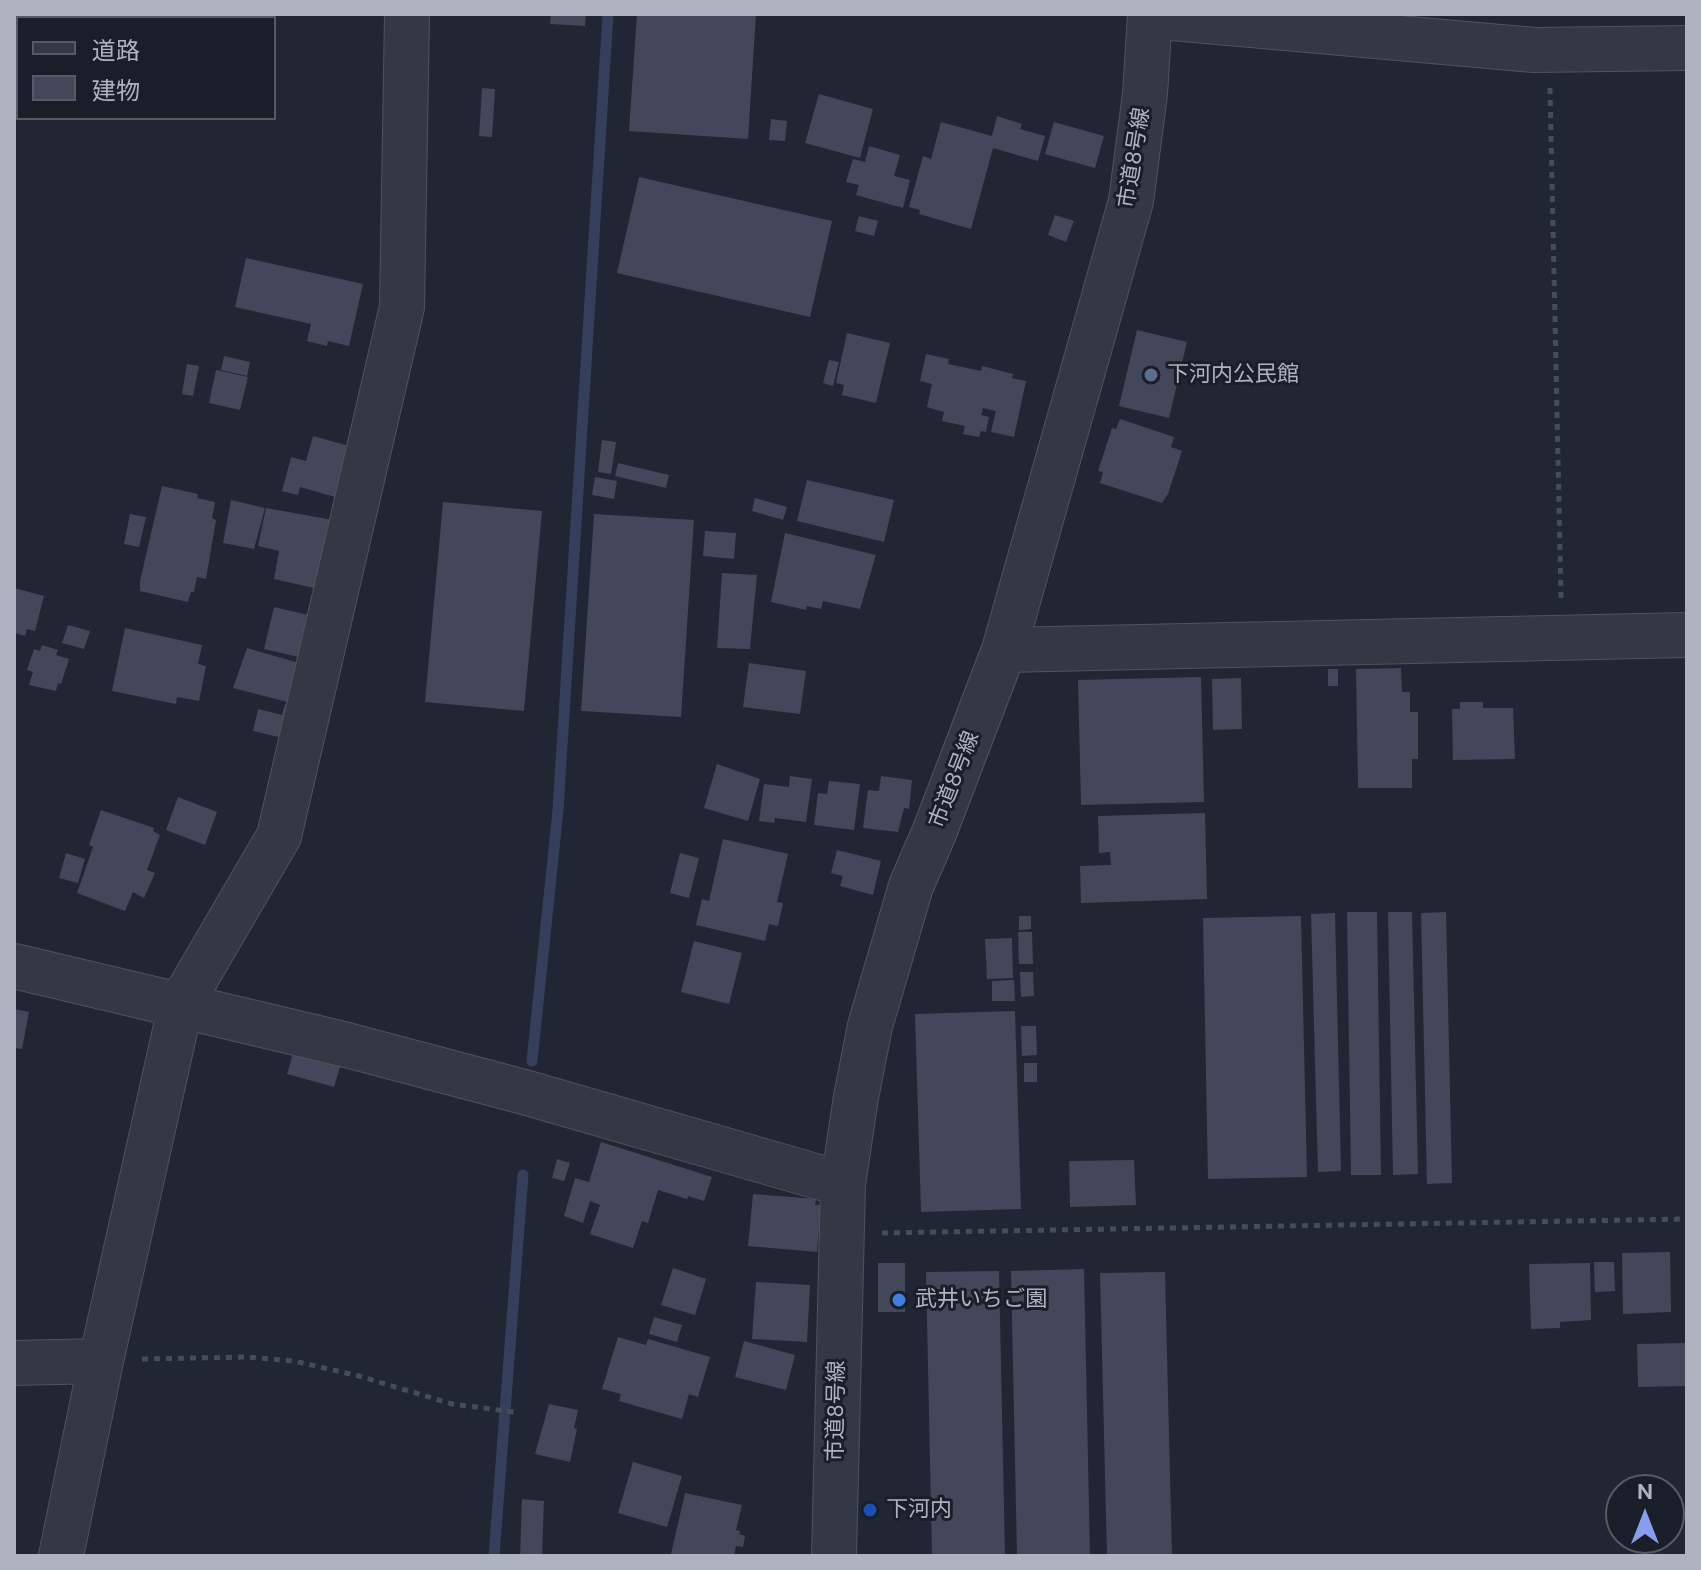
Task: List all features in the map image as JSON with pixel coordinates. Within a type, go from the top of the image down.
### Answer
[{"type":"street","points":[[61,1556],[181,1004],[279,836],[402,307],[407,14]]},
{"type":"street","points":[[1150,15],[1554,32],[1687,48]]},
{"type":"street","name":"市道8号線","points":[[834,1556],[843,1184],[870,1026],[911,886],[1004,650],[1131,201],[1145,94],[1150,15]]},
{"type":"street","points":[[1004,650],[1687,635]]},
{"type":"street","points":[[14,966],[343,1044],[843,1184]]},
{"type":"street","points":[[14,1363],[101,1361]]},
{"type":"path","points":[[1554,32],[1562,638]]},
{"type":"path","points":[[841,1234],[1687,1219]]},
{"type":"path","points":[[101,1361],[201,1356],[294,1361],[359,1376],[452,1404],[514,1412]]},
{"type":"building","points":[[551,14],[586,14],[585,26],[550,24]]},
{"type":"building","points":[[637,14],[756,14],[748,139],[629,131]]},
{"type":"building","points":[[482,88],[495,89],[492,137],[479,136]]},
{"type":"building","points":[[819,94],[873,109],[860,158],[805,143]]},
{"type":"building","points":[[997,116],[1022,124],[1020,129],[1045,136],[1038,161],[993,148],[971,229],[919,214],[920,210],[909,207],[923,156],[931,159],[941,122],[992,136]]},
{"type":"building","points":[[771,119],[787,121],[785,141],[769,140]]},
{"type":"building","points":[[1054,122],[1104,136],[1095,168],[1045,154]]},
{"type":"building","points":[[869,146],[900,155],[894,176],[910,180],[903,208],[856,195],[859,185],[846,182],[853,159],[865,162]]},
{"type":"building","points":[[639,177],[832,221],[810,317],[617,273]]},
{"type":"building","points":[[1055,215],[1074,221],[1066,242],[1048,235]]},
{"type":"building","points":[[859,216],[878,221],[874,236],[855,231]]},
{"type":"building","points":[[246,258],[363,284],[349,346],[328,341],[327,346],[307,341],[311,324],[235,307]]},
{"type":"building","points":[[1137,330],[1187,342],[1169,418],[1119,406]]},
{"type":"building","points":[[847,333],[890,343],[876,403],[842,395],[844,385],[836,383]]},
{"type":"building","points":[[926,354],[949,359],[948,364],[981,371],[982,366],[1013,374],[1012,378],[1026,381],[1014,437],[991,432],[996,411],[983,408],[981,415],[989,417],[986,432],[981,431],[979,437],[963,434],[965,426],[942,421],[944,412],[927,407],[932,384],[920,381]]},
{"type":"building","points":[[224,356],[250,362],[247,376],[221,370]]},
{"type":"building","points":[[829,360],[839,362],[833,386],[823,383]]},
{"type":"building","points":[[187,364],[199,366],[193,396],[182,394]]},
{"type":"building","points":[[216,370],[248,377],[240,410],[209,403]]},
{"type":"building","points":[[1120,419],[1174,437],[1171,447],[1182,451],[1162,503],[1100,483],[1103,472],[1098,471],[1112,428],[1116,429]]},
{"type":"building","points":[[313,436],[349,446],[335,497],[300,487],[298,495],[282,491],[291,457],[306,461]]},
{"type":"building","points":[[602,440],[616,442],[611,474],[598,472]]},
{"type":"building","points":[[618,463],[669,475],[666,488],[615,476]]},
{"type":"building","points":[[595,477],[617,481],[614,499],[592,495]]},
{"type":"building","points":[[807,480],[894,500],[884,542],[797,521]]},
{"type":"building","points":[[162,486],[198,494],[197,498],[215,502],[212,518],[216,520],[206,579],[197,577],[188,602],[140,591]]},
{"type":"building","points":[[755,498],[787,507],[783,520],[752,511]]},
{"type":"building","points":[[231,500],[265,508],[254,549],[223,543]]},
{"type":"building","points":[[443,502],[542,511],[524,711],[425,702]]},
{"type":"building","points":[[266,508],[333,520],[318,589],[274,579],[279,551],[258,546]]},
{"type":"building","points":[[130,514],[146,517],[139,547],[124,544]]},
{"type":"building","points":[[594,514],[694,520],[681,717],[581,711]]},
{"type":"building","points":[[705,531],[736,533],[734,559],[703,556]]},
{"type":"building","points":[[785,533],[876,555],[860,609],[823,601],[821,609],[807,606],[806,610],[771,602]]},
{"type":"building","points":[[722,573],[757,575],[750,649],[717,648]]},
{"type":"building","points":[[14,588],[44,596],[35,631],[27,629],[25,636],[14,633]]},
{"type":"building","points":[[274,607],[313,616],[303,658],[264,649]]},
{"type":"building","points":[[68,625],[90,631],[84,649],[62,643]]},
{"type":"building","points":[[125,628],[202,645],[198,664],[206,666],[199,701],[177,697],[176,704],[112,691]]},
{"type":"building","points":[[42,645],[58,650],[56,655],[69,659],[56,691],[29,685],[33,672],[27,670],[34,649],[40,651]]},
{"type":"building","points":[[247,648],[299,663],[295,704],[233,688]]},
{"type":"building","points":[[749,663],[806,671],[800,714],[743,707]]},
{"type":"building","points":[[1401,668],[1402,692],[1410,692],[1410,712],[1418,712],[1418,759],[1412,759],[1412,788],[1358,788],[1356,669]]},
{"type":"building","points":[[1328,669],[1338,669],[1338,686],[1328,686]]},
{"type":"building","points":[[1201,677],[1204,802],[1081,805],[1078,680]]},
{"type":"building","points":[[1241,678],[1242,729],[1213,730],[1212,679]]},
{"type":"building","points":[[1460,702],[1483,702],[1483,708],[1513,708],[1515,759],[1453,760],[1452,709],[1460,709]]},
{"type":"building","points":[[285,704],[294,707],[283,738],[253,731],[258,709],[282,715]]},
{"type":"building","points":[[717,764],[760,779],[748,821],[704,808]]},
{"type":"building","points":[[790,776],[812,779],[806,822],[775,818],[774,823],[759,821],[764,784],[789,787]]},
{"type":"building","points":[[881,776],[912,780],[909,809],[904,808],[898,832],[863,828],[868,790],[879,791]]},
{"type":"building","points":[[829,781],[860,784],[854,830],[814,825],[818,793],[827,794]]},
{"type":"building","points":[[178,797],[217,812],[205,845],[166,830]]},
{"type":"building","points":[[101,810],[154,828],[153,831],[160,835],[147,870],[155,873],[144,898],[133,892],[125,911],[77,893],[93,847],[89,845]]},
{"type":"building","points":[[1205,813],[1207,899],[1081,903],[1080,866],[1111,865],[1110,852],[1099,853],[1098,816]]},
{"type":"building","points":[[723,839],[788,854],[777,902],[783,903],[778,926],[769,924],[765,941],[696,925],[702,899],[709,901]]},
{"type":"building","points":[[837,850],[881,861],[873,895],[840,886],[843,876],[831,873]]},
{"type":"building","points":[[66,853],[85,859],[78,883],[59,878]]},
{"type":"building","points":[[680,853],[699,858],[689,898],[670,893]]},
{"type":"building","points":[[1347,912],[1377,912],[1381,1175],[1351,1175]]},
{"type":"building","points":[[1388,912],[1412,912],[1418,1174],[1393,1175]]},
{"type":"building","points":[[1446,912],[1452,1183],[1427,1184],[1421,913]]},
{"type":"building","points":[[1335,913],[1341,1171],[1318,1172],[1311,914]]},
{"type":"building","points":[[1019,916],[1031,916],[1031,929],[1019,930]]},
{"type":"building","points":[[1301,916],[1307,1177],[1208,1179],[1203,918]]},
{"type":"building","points":[[1018,932],[1032,932],[1033,964],[1019,964]]},
{"type":"building","points":[[1012,938],[1013,978],[987,979],[985,939]]},
{"type":"building","points":[[694,941],[742,953],[729,1004],[681,992]]},
{"type":"building","points":[[1020,972],[1033,972],[1034,996],[1021,997]]},
{"type":"building","points":[[1014,980],[1015,1001],[992,1001],[992,981]]},
{"type":"building","points":[[14,1009],[29,1012],[22,1049],[14,1048]]},
{"type":"building","points":[[1015,1011],[1021,1209],[921,1212],[915,1014]]},
{"type":"building","points":[[1021,1026],[1036,1026],[1037,1055],[1022,1056]]},
{"type":"building","points":[[295,1047],[342,1061],[334,1087],[287,1074]]},
{"type":"building","points":[[1024,1063],[1037,1063],[1037,1082],[1024,1082]]},
{"type":"building","points":[[601,1142],[712,1177],[704,1201],[658,1190],[648,1223],[642,1221],[633,1248],[590,1234],[600,1205],[590,1201],[583,1223],[564,1216],[575,1178],[589,1182]]},
{"type":"building","points":[[557,1159],[570,1163],[564,1181],[552,1178]]},
{"type":"building","points":[[1134,1160],[1136,1205],[1070,1207],[1069,1161]]},
{"type":"building","points":[[753,1194],[816,1199],[815,1205],[821,1205],[817,1252],[748,1246]]},
{"type":"building","points":[[1670,1252],[1671,1312],[1623,1314],[1622,1253]]},
{"type":"building","points":[[1594,1262],[1614,1262],[1615,1291],[1595,1292]]},
{"type":"building","points":[[878,1263],[905,1263],[905,1312],[878,1312]]},
{"type":"building","points":[[1590,1263],[1591,1320],[1560,1322],[1560,1328],[1531,1329],[1529,1264]]},
{"type":"building","points":[[673,1268],[706,1279],[695,1315],[661,1305]]},
{"type":"building","points":[[1084,1269],[1090,1556],[1017,1556],[1011,1271]]},
{"type":"building","points":[[999,1271],[1005,1556],[932,1556],[926,1272]]},
{"type":"building","points":[[1165,1272],[1172,1556],[1107,1556],[1100,1273]]},
{"type":"building","points":[[756,1282],[810,1285],[807,1342],[752,1339]]},
{"type":"building","points":[[654,1317],[682,1325],[677,1342],[649,1334]]},
{"type":"building","points":[[618,1337],[646,1345],[648,1339],[710,1357],[698,1397],[689,1394],[682,1419],[619,1401],[621,1394],[602,1389]]},
{"type":"building","points":[[744,1341],[795,1355],[786,1390],[735,1377]]},
{"type":"building","points":[[1687,1343],[1687,1386],[1638,1387],[1637,1344]]},
{"type":"building","points":[[549,1404],[578,1410],[570,1462],[535,1454]]},
{"type":"building","points":[[633,1462],[682,1476],[667,1527],[618,1513]]},
{"type":"building","points":[[685,1493],[742,1505],[736,1530],[745,1536],[743,1547],[736,1546],[734,1556],[671,1554]]},
{"type":"building","points":[[522,1499],[544,1501],[542,1556],[520,1556]]},
{"type":"waterway","points":[[532,1061],[558,810],[608,14]]},
{"type":"waterway","points":[[494,1556],[523,1175]]},
{"type":"place","name":"下河内公民館","points":[[1151,375]]},
{"type":"place","name":"武井いちご園","points":[[899,1300]]},
{"type":"place","name":"下河内","points":[[870,1510]]}]
